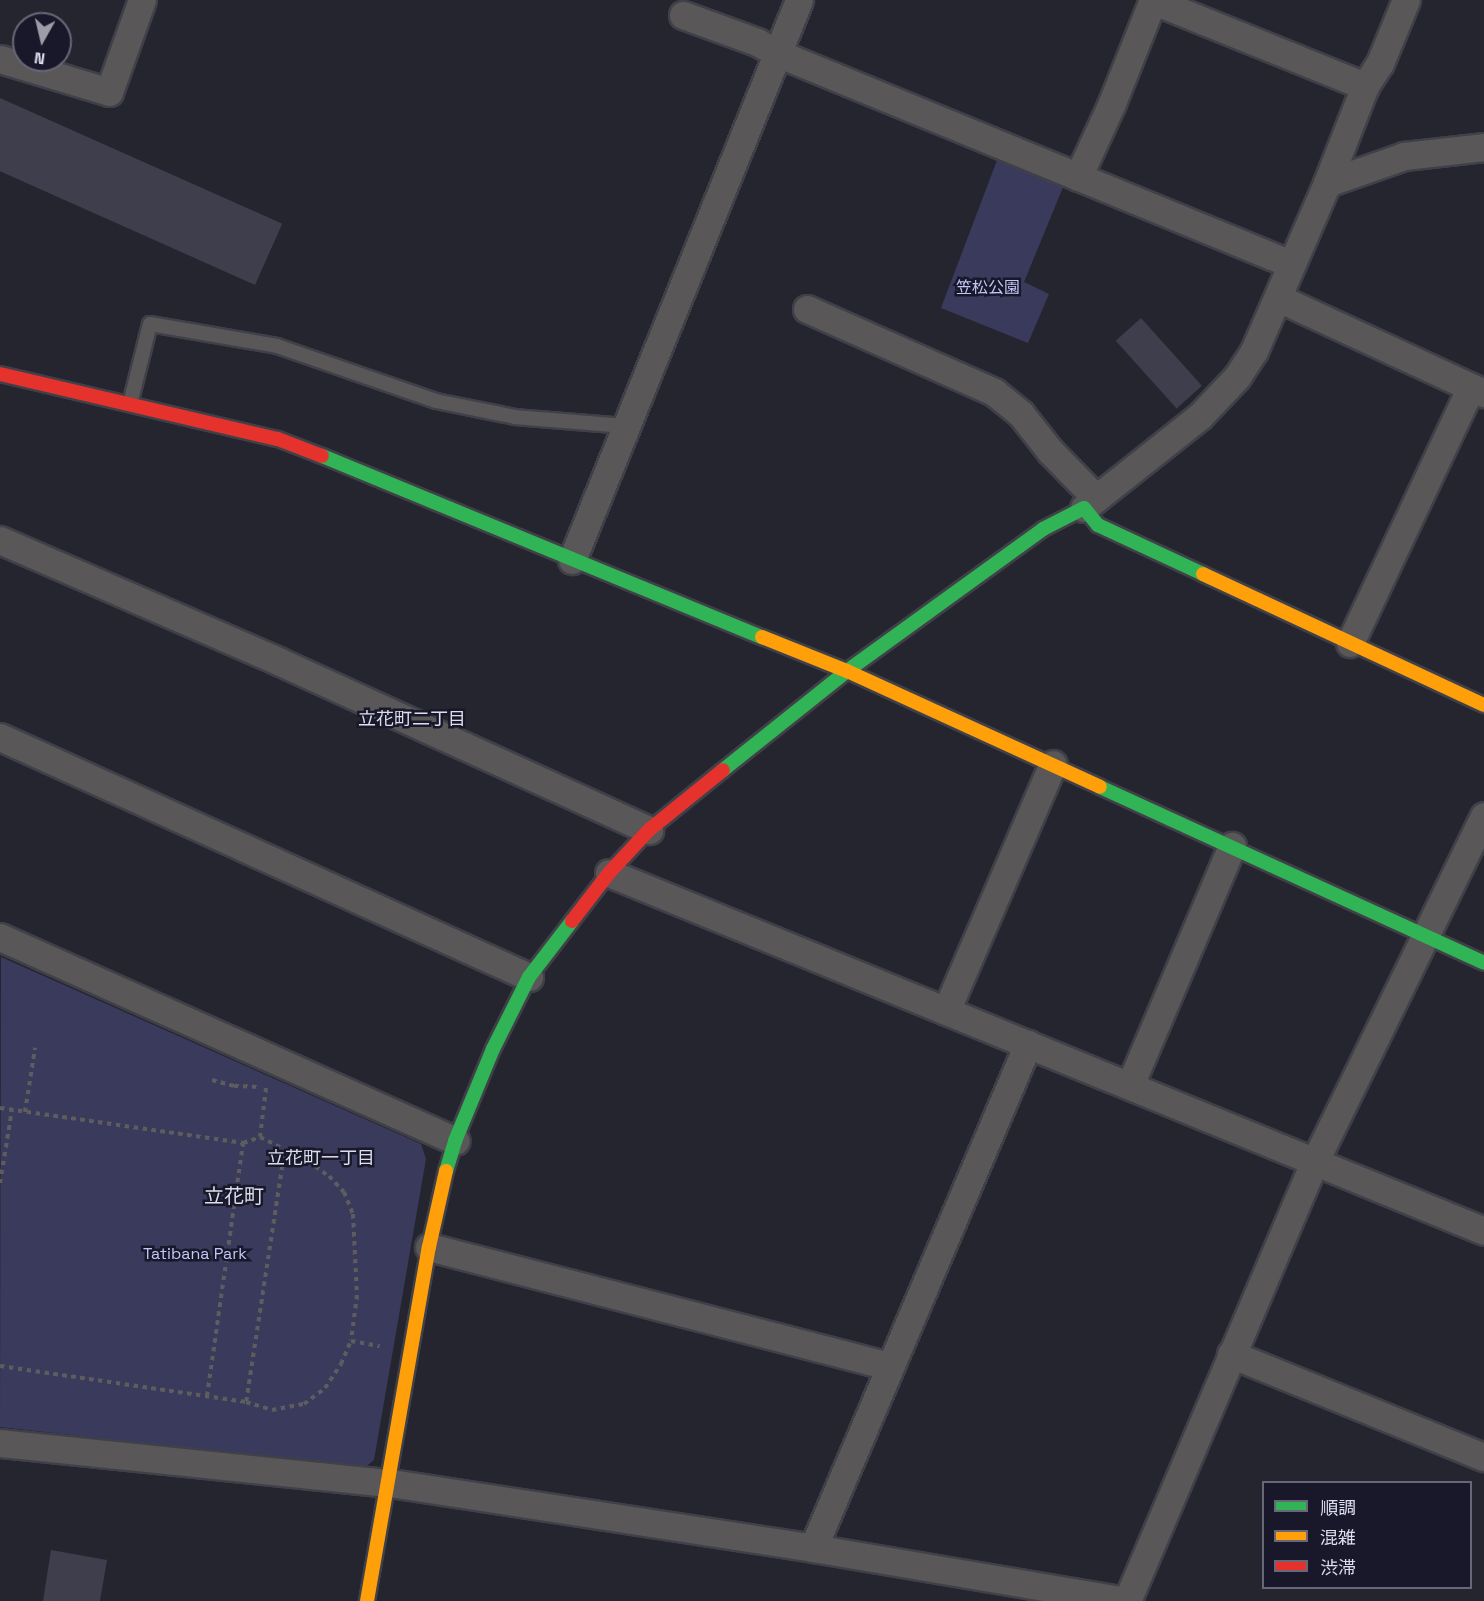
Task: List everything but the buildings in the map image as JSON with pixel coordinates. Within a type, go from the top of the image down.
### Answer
[{"type":"street","points":[[0,59],[109,92],[142,0]]},
{"type":"street","points":[[572,560],[799,0]]},
{"type":"street","points":[[1078,177],[1112,103],[1152,0],[1365,86]]},
{"type":"street","points":[[367,1601],[390,1483],[410,1350],[440,1190],[455,1141],[493,1049],[529,977],[609,873],[650,830],[847,671],[1043,530],[1090,503],[1221,397],[1254,351],[1327,183],[1365,86],[1380,63],[1406,0]]},
{"type":"street","points":[[683,15],[757,42],[777,53],[1290,264]]},
{"type":"street","points":[[1327,183],[1404,156],[1484,147]]},
{"type":"street","points":[[1278,298],[1478,390],[1350,644]]},
{"type":"street","points":[[807,309],[994,392],[1021,414],[1050,451],[1090,503],[1098,525],[1484,705]]},
{"type":"street","points":[[0,374],[278,439],[379,478],[572,560],[847,671],[1484,963]]},
{"type":"street","points":[[0,540],[278,661],[650,830]]},
{"type":"street","points":[[0,737],[529,977]]},
{"type":"street","points":[[946,1011],[1053,764]]},
{"type":"street","points":[[0,1443],[390,1483],[813,1548],[1128,1601],[1231,1354],[1316,1161],[1484,816]]},
{"type":"street","points":[[1130,1085],[1232,846]]},
{"type":"street","points":[[609,873],[1484,1231]]},
{"type":"street","points":[[0,937],[455,1141]]},
{"type":"street","points":[[813,1548],[1028,1044]]},
{"type":"street","points":[[429,1247],[890,1366]]},
{"type":"street","points":[[1231,1354],[1484,1457]]},
{"type":"lane","points":[[129,406],[150,324],[277,346],[436,401],[515,417],[625,426]]},
{"type":"path","points":[[25,1112],[35,1047]]},
{"type":"path","points":[[212,1080],[234,1086],[266,1086],[260,1118],[261,1137]]},
{"type":"path","points":[[0,1108],[243,1143],[261,1137],[285,1148],[329,1176],[344,1192],[353,1214],[357,1295],[351,1341],[341,1364],[325,1388],[304,1404],[272,1410],[246,1402],[0,1366]]},
{"type":"path","points":[[0,1183],[12,1110]]},
{"type":"path","points":[[207,1396],[243,1143]]},
{"type":"path","points":[[246,1402],[285,1148]]},
{"type":"path","points":[[351,1341],[410,1350]]},
{"type":"green space","name":"笠松公園","points":[[999,155],[1066,180],[1024,282],[1049,294],[1028,343],[941,308]]},
{"type":"green space","name":"Tatibana Park","points":[[1,957],[421,1144],[426,1159],[374,1460],[364,1468],[0,1427]]},
{"type":"traffic: fast","points":[[322,456],[762,637]]},
{"type":"traffic: fast","points":[[723,770],[847,671],[1043,529],[1084,508],[1098,525],[1203,574]]},
{"type":"traffic: fast","points":[[1100,787],[1484,963]]},
{"type":"traffic: fast","points":[[446,1171],[455,1141],[493,1049],[529,977],[572,921]]},
{"type":"traffic: slow","points":[[1203,574],[1484,705]]},
{"type":"traffic: slow","points":[[762,637],[847,671],[1100,787]]},
{"type":"traffic: slow","points":[[367,1601],[429,1247],[446,1171]]},
{"type":"traffic: jam","points":[[0,374],[278,439],[322,456]]},
{"type":"traffic: jam","points":[[572,921],[609,873],[649,830],[723,770]]},
{"type":"district","name":"立花町二丁目","points":[[412,719]]},
{"type":"district","name":"立花町一丁目","points":[[321,1158]]},
{"type":"district","name":"立花町","points":[[234,1196]]}]
